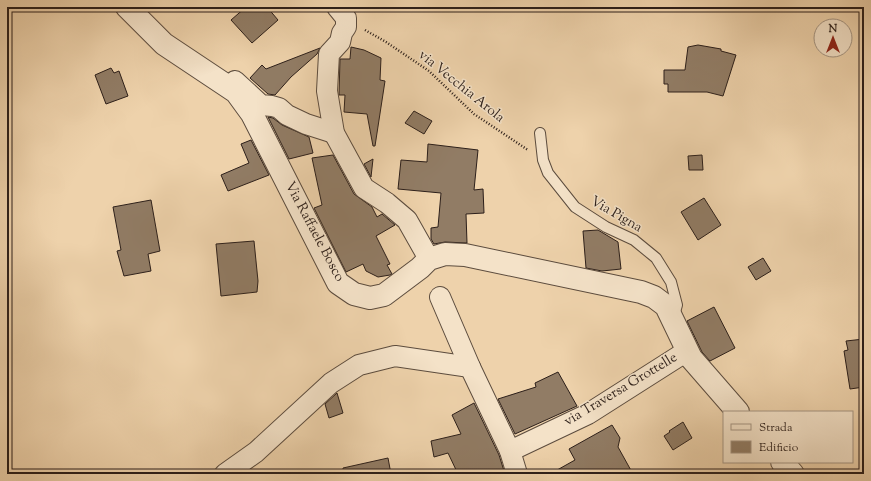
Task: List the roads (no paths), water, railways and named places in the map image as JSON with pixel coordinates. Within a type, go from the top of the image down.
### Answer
[{"type":"street","name":"Via Raffaele Bosco","points":[[127,7],[164,44],[236,92],[252,114],[338,283],[354,294],[370,298],[384,295],[420,268],[429,259],[446,254],[465,255],[642,292],[654,297],[666,306],[691,358],[737,411]]},
{"type":"street","points":[[337,7],[346,18],[346,27],[342,33],[340,42],[329,54],[327,91],[334,133],[364,188],[387,203],[407,220],[429,259]]},
{"type":"street","points":[[164,44],[196,57],[237,83],[261,105],[279,108],[287,115],[334,133]]},
{"type":"street","points":[[440,297],[470,366],[510,451],[517,474]]},
{"type":"street","name":"via Traversa Grottelle","points":[[510,451],[588,414],[687,351]]},
{"type":"street","points":[[225,474],[256,452],[331,383],[358,365],[395,356],[470,366]]},
{"type":"street","points":[[783,463],[793,474]]},
{"type":"lane","name":"Via Pigna","points":[[540,133],[543,160],[548,173],[575,207],[606,227],[634,240],[656,258],[671,282],[677,305],[673,321]]}]
